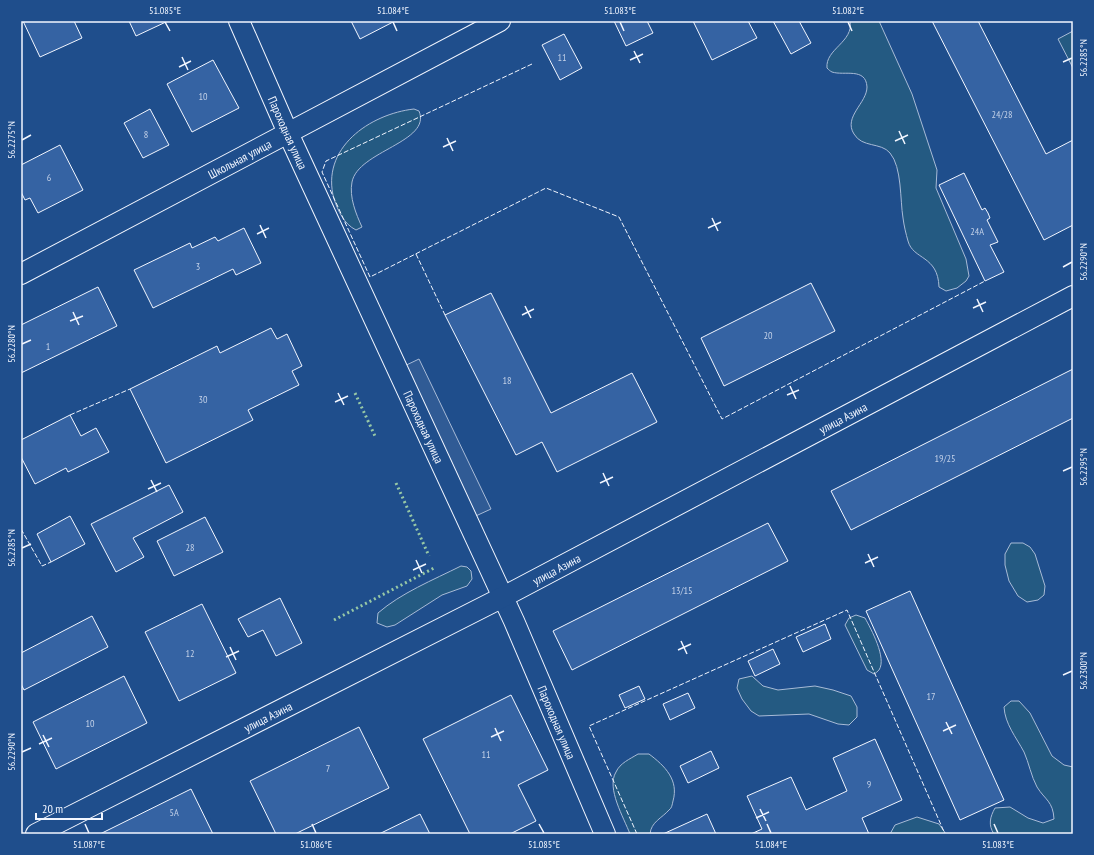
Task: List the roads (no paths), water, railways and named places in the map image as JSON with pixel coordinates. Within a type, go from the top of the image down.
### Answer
[{"type":"street","name":"Пароходная улица","points":[[239,21],[288,133],[503,597],[605,834]]},
{"type":"street","name":"Школьная улица","points":[[21,274],[500,21]]},
{"type":"street","name":"улица Азина","points":[[36,834],[503,597],[1073,296]]}]
